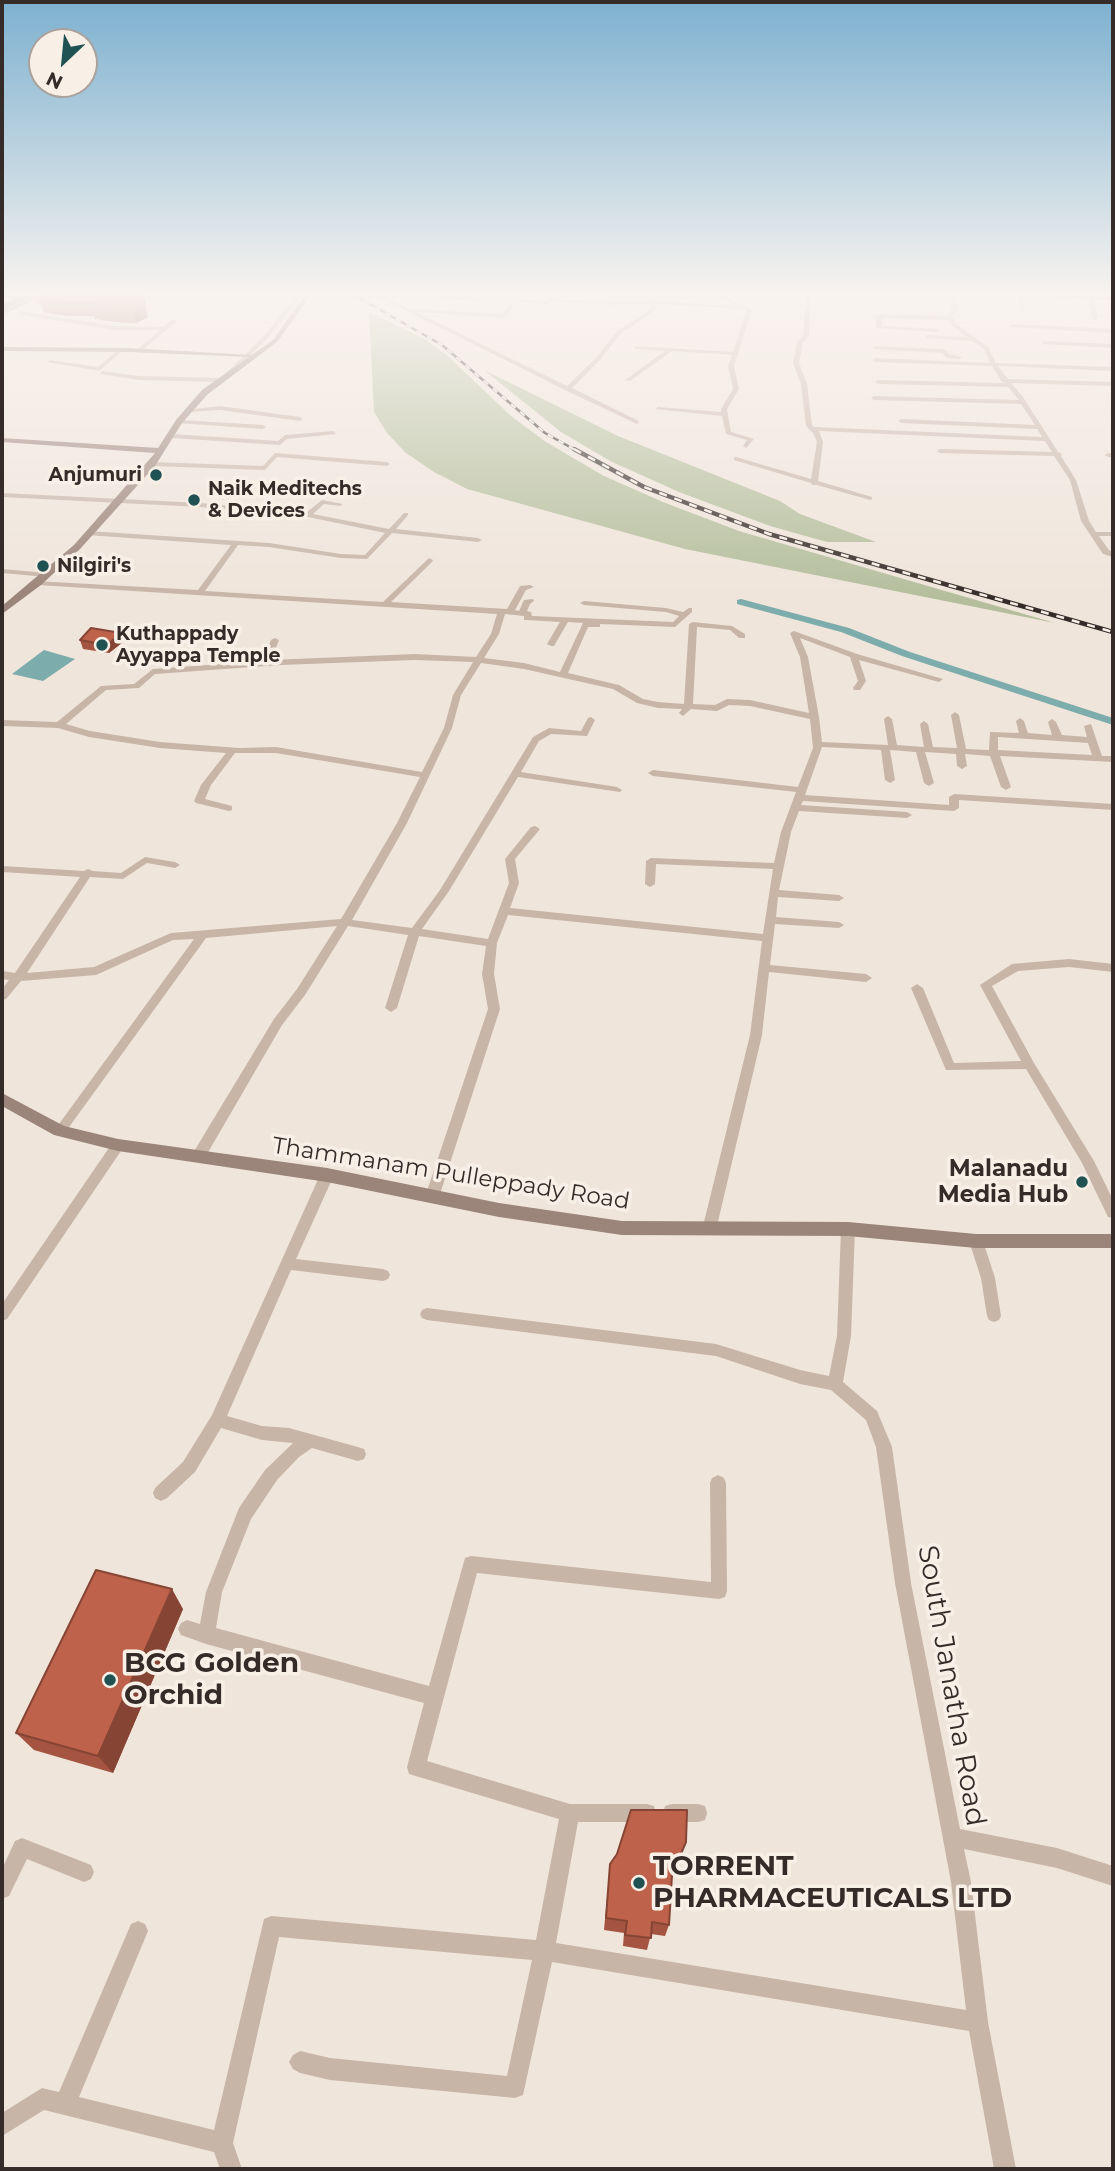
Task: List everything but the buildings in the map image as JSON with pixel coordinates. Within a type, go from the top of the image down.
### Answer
[{"type":"main road","points":[[2,611],[47,575],[89,533],[152,464],[179,422],[203,396]]},
{"type":"main road","points":[[2,440],[161,451]]},
{"type":"main road","name":"Thammanam Pulleppady Road","points":[[2,1099],[60,1131],[118,1145],[327,1175],[432,1197],[622,1228],[848,1229],[976,1241],[1113,1241]]},
{"type":"street","points":[[583,396],[637,422]]},
{"type":"street","points":[[732,396],[724,409],[728,433],[751,439],[746,446]]},
{"type":"street","points":[[805,396],[807,418],[820,442],[814,484]]},
{"type":"street","points":[[1017,396],[1059,454],[1073,480],[1085,521],[1107,552],[1113,555]]},
{"type":"street","points":[[874,398],[1022,402]]},
{"type":"street","points":[[189,410],[220,408],[300,419]]},
{"type":"street","points":[[658,408],[725,414]]},
{"type":"street","points":[[901,421],[1040,427]]},
{"type":"street","points":[[179,422],[263,427]]},
{"type":"street","points":[[812,429],[1047,439]]},
{"type":"street","points":[[172,436],[280,443],[285,437],[334,433]]},
{"type":"street","points":[[974,444],[990,444],[995,453]]},
{"type":"street","points":[[940,451],[1059,454]]},
{"type":"street","points":[[152,464],[265,468],[275,455],[387,464]]},
{"type":"street","points":[[736,459],[814,484],[870,498]]},
{"type":"street","points":[[2,495],[200,505],[308,515],[391,531],[478,540]]},
{"type":"street","points":[[308,515],[321,502],[340,504]]},
{"type":"street","points":[[89,533],[236,543],[341,556],[367,556],[406,514]]},
{"type":"street","points":[[1094,534],[1113,534]]},
{"type":"street","points":[[200,593],[236,543]]},
{"type":"street","points":[[385,604],[429,559]]},
{"type":"street","points":[[2,571],[47,575]]},
{"type":"street","points":[[38,583],[522,613],[528,614],[527,618],[566,619],[615,626],[615,630]]},
{"type":"street","points":[[198,1157],[278,1022],[301,992],[345,922],[402,823],[448,728],[457,695],[506,612],[523,588],[530,586]]},
{"type":"street","points":[[520,595],[532,598],[522,613]]},
{"type":"street","points":[[584,603],[666,610],[685,615],[693,624],[732,628],[742,636]]},
{"type":"street","points":[[586,622],[675,625],[685,615]]},
{"type":"street","points":[[551,644],[566,619]]},
{"type":"street","points":[[563,675],[586,622]]},
{"type":"street","points":[[693,624],[686,710],[683,716],[694,719]]},
{"type":"street","points":[[709,1230],[756,1035],[778,866],[786,832],[817,744],[804,657],[794,633],[854,656],[939,679]]},
{"type":"street","points":[[266,663],[275,640]]},
{"type":"street","points":[[854,656],[862,681],[857,688]]},
{"type":"street","points":[[59,725],[104,688],[135,686],[153,672],[266,663],[415,657],[477,660],[563,675],[616,687],[640,701],[686,710]]},
{"type":"street","points":[[668,711],[717,708],[727,702],[750,703],[815,717]]},
{"type":"street","points":[[955,715],[962,766]]},
{"type":"street","points":[[888,719],[890,779]]},
{"type":"street","points":[[391,1008],[415,931],[444,891],[536,739],[550,731],[580,736],[584,734],[591,720]]},
{"type":"street","points":[[1020,721],[1024,736]]},
{"type":"street","points":[[1052,722],[1058,738]]},
{"type":"street","points":[[2,723],[59,725],[89,734],[160,744],[232,751],[276,750],[425,775]]},
{"type":"street","points":[[923,724],[929,782]]},
{"type":"street","points":[[1088,726],[1098,758]]},
{"type":"street","points":[[1006,787],[994,753],[993,734],[1092,740]]},
{"type":"street","points":[[817,744],[1113,759]]},
{"type":"street","points":[[229,808],[199,801],[206,785],[232,751]]},
{"type":"street","points":[[653,773],[907,815]]},
{"type":"street","points":[[515,774],[617,790]]},
{"type":"street","points":[[799,799],[954,808],[954,797],[1113,807]]},
{"type":"street","points":[[432,1197],[494,1009],[488,974],[492,943],[514,883],[510,859],[535,829]]},
{"type":"street","points":[[2,869],[123,876],[145,860],[175,864]]},
{"type":"street","points":[[650,884],[651,860],[778,866]]},
{"type":"street","points":[[2,996],[18,977],[88,872]]},
{"type":"street","points":[[774,894],[839,898]]},
{"type":"street","points":[[504,911],[768,938]]},
{"type":"street","points":[[770,920],[839,925]]},
{"type":"street","points":[[2,975],[18,977],[96,971],[171,937],[345,922],[492,943]]},
{"type":"street","points":[[60,1131],[202,935]]},
{"type":"street","points":[[1113,968],[1069,963],[1016,967],[986,985],[1088,1161],[1113,1213]]},
{"type":"street","points":[[765,968],[866,978]]},
{"type":"street","points":[[917,988],[950,1067],[1030,1065]]},
{"type":"street","points":[[2,1315],[118,1145]]},
{"type":"street","points":[[161,1493],[189,1467],[217,1420],[327,1175]]},
{"type":"street","points":[[427,1314],[716,1350],[800,1377],[835,1384],[844,1336],[848,1229]]},
{"type":"street","points":[[976,1241],[988,1278],[994,1316]]},
{"type":"street","points":[[289,1264],[383,1275]]},
{"type":"street","name":"South Janatha Road","points":[[835,1384],[872,1416],[884,1447],[903,1583],[961,1882],[978,2022],[1005,2169]]},
{"type":"street","points":[[217,1420],[262,1433],[289,1435],[358,1454]]},
{"type":"street","points":[[206,1635],[214,1592],[245,1514],[271,1475],[293,1452],[310,1441]]},
{"type":"street","points":[[698,1813],[570,1812],[416,1767],[471,1564],[719,1591],[718,1483]]},
{"type":"street","points":[[187,1629],[435,1698]]},
{"type":"street","points":[[300,2062],[330,2069],[515,2087],[570,1812]]},
{"type":"street","points":[[952,1837],[1057,1857],[1113,1876]]},
{"type":"street","points":[[2,1889],[22,1848],[84,1872]]},
{"type":"street","points":[[231,2169],[222,2143],[271,1926],[544,1951],[978,2022]]},
{"type":"street","points":[[65,2104],[138,1931]]},
{"type":"street","points":[[2,2125],[42,2099],[222,2143]]},
{"type":"green space","points":[[373,396],[490,396],[511,416],[546,442],[604,476],[663,502],[739,531],[1055,623],[685,549],[467,489],[434,472],[406,453],[387,433],[374,412]]},
{"type":"green space","points":[[517,396],[537,396],[618,436],[780,501],[800,514],[876,542],[827,542],[770,526],[679,492],[610,461],[561,432]]},
{"type":"water","points":[[44,650],[75,659],[43,681],[12,674]]},
{"type":"waterway","points":[[741,602],[845,630],[906,654],[1113,722]]},
{"type":"railway","points":[[502,396],[545,433],[577,451]]},
{"type":"railway","points":[[574,449],[644,487],[769,534],[1113,632]]},
{"type":"place","name":"Anjumuri","points":[[156,475]]},
{"type":"place","name":"Naik Meditechs & Devices","points":[[194,500]]},
{"type":"place","name":"Nilgiri's","points":[[43,566]]},
{"type":"place","name":"Kuthappady Ayyappa Temple","points":[[102,645]]},
{"type":"place","name":"Malanadu Media Hub","points":[[1082,1182]]},
{"type":"place","name":"BCG Golden Orchid","points":[[110,1680]]},
{"type":"place","name":"TORRENT PHARMACEUTICALS LTD","points":[[639,1883]]}]
